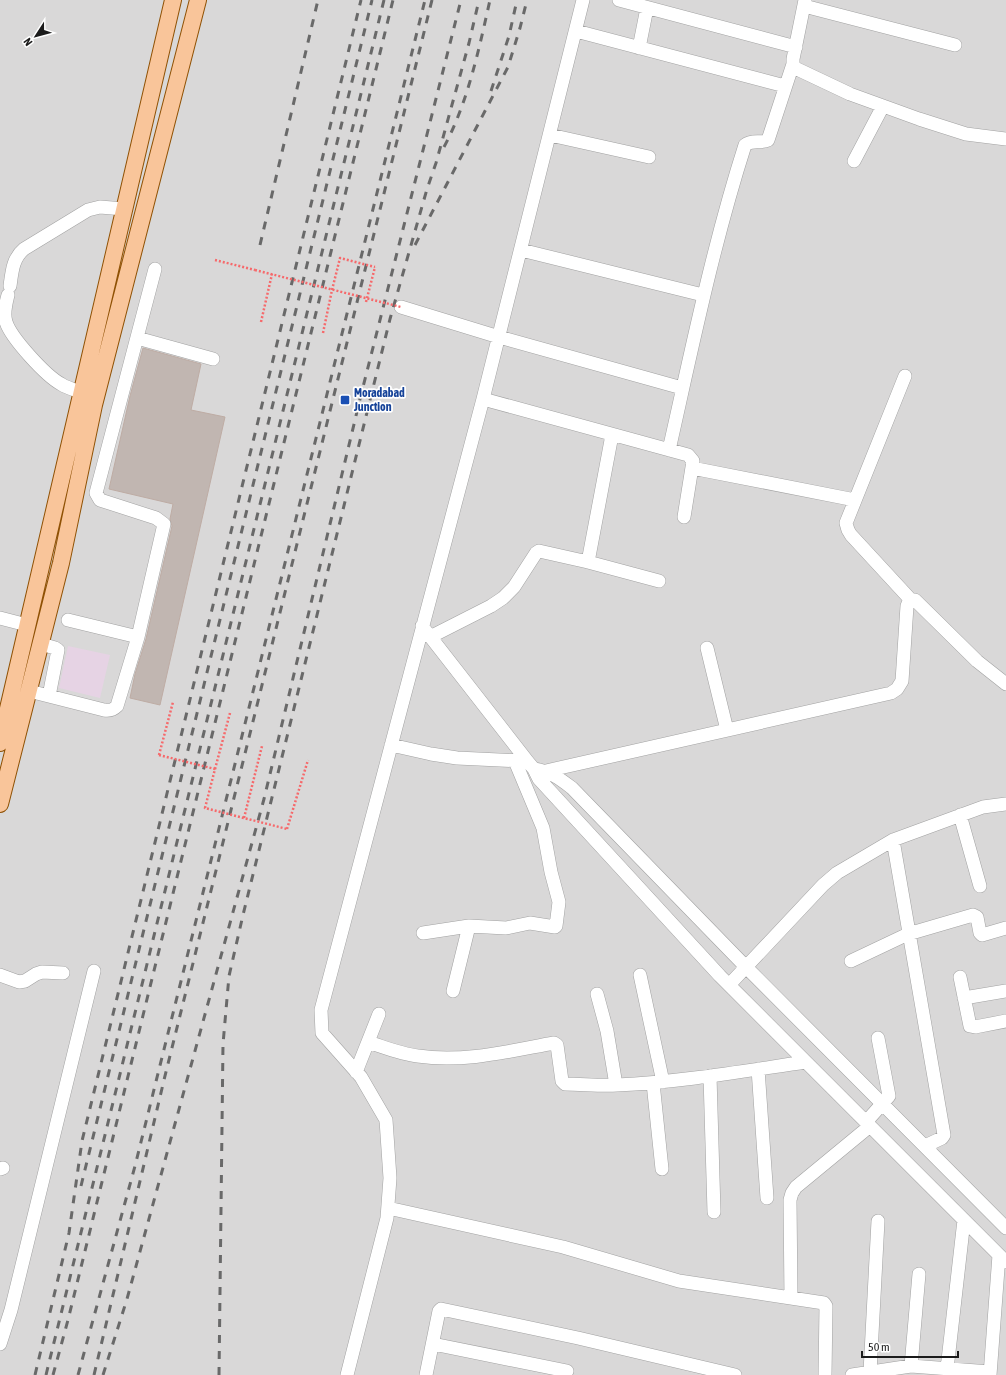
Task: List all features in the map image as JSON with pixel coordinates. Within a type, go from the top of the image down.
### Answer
[{"type":"main road","points":[[0,742],[173,0]]},
{"type":"main road","points":[[0,804],[61,563],[94,405],[198,0]]},
{"type":"main road","points":[[117,241],[135,248]]},
{"type":"main road","points":[[57,495],[75,499]]},
{"type":"street","points":[[347,1375],[387,1218],[390,1178],[386,1120],[361,1077],[322,1032],[321,1010],[522,250],[583,0]]},
{"type":"street","points":[[619,0],[796,47]]},
{"type":"street","points":[[669,450],[703,295],[728,201],[745,145],[750,142],[763,142],[768,140],[793,64],[804,2],[955,44]]},
{"type":"street","points":[[639,48],[647,8]]},
{"type":"street","points":[[576,31],[785,86]]},
{"type":"street","points":[[793,64],[795,68],[802,72],[850,94],[883,106],[966,134],[1006,139]]},
{"type":"street","points":[[854,161],[883,106]]},
{"type":"street","points":[[550,135],[649,157]]},
{"type":"street","points":[[81,392],[61,384],[49,376],[36,363],[10,331],[4,312],[15,259],[24,249],[88,210],[100,207],[124,209]]},
{"type":"street","points":[[522,250],[703,295]]},
{"type":"street","points":[[29,691],[104,710],[113,710],[117,706],[138,637],[164,524],[156,518],[100,500],[96,492],[155,269]]},
{"type":"street","points":[[401,307],[499,337],[682,388]]},
{"type":"street","points":[[137,338],[213,359]]},
{"type":"street","points":[[905,376],[846,523],[848,530],[910,599],[915,600],[977,661],[1006,684]]},
{"type":"street","points":[[483,399],[688,455],[693,461],[684,517]]},
{"type":"street","points":[[588,562],[612,435]]},
{"type":"street","points":[[692,468],[855,500]]},
{"type":"street","points":[[430,637],[491,606],[503,598],[514,587],[536,553],[539,551],[588,562],[659,581]]},
{"type":"street","points":[[536,767],[727,730],[891,693],[898,689],[902,681],[906,606],[910,599]]},
{"type":"street","points":[[0,618],[27,625]]},
{"type":"street","points":[[68,620],[138,637]]},
{"type":"street","points":[[422,626],[536,767],[539,779],[729,985],[1002,1259],[990,1373],[911,1366],[852,1375]]},
{"type":"street","points":[[41,644],[58,650],[49,696]]},
{"type":"street","points":[[708,648],[727,730]]},
{"type":"street","points":[[390,745],[457,758],[515,761],[536,767],[558,778],[583,800],[746,967],[1006,1228]]},
{"type":"street","points":[[423,933],[469,926],[506,928],[526,923],[555,927],[557,925],[559,902],[551,872],[543,828],[515,761]]},
{"type":"street","points":[[729,985],[823,885],[837,873],[893,840],[983,807],[1006,804]]},
{"type":"street","points":[[960,815],[980,886]]},
{"type":"street","points":[[893,840],[908,934],[944,1135],[942,1138],[924,1146]]},
{"type":"street","points":[[851,961],[908,934],[973,915],[977,917],[980,933],[982,935],[1006,928]]},
{"type":"street","points":[[453,991],[469,926]]},
{"type":"street","points":[[0,1344],[11,1310],[94,971]]},
{"type":"street","points":[[0,975],[19,982],[25,981],[42,972],[63,973]]},
{"type":"street","points":[[640,974],[658,1082],[662,1168]]},
{"type":"street","points":[[960,977],[969,1023],[972,1027],[1006,1021]]},
{"type":"street","points":[[964,998],[1006,991]]},
{"type":"street","points":[[598,994],[607,1031],[616,1085]]},
{"type":"street","points":[[356,1072],[379,1014]]},
{"type":"street","points":[[791,1298],[790,1200],[792,1193],[796,1187],[868,1124],[888,1098],[889,1094],[878,1038]]},
{"type":"street","points":[[368,1042],[417,1056],[445,1059],[477,1056],[554,1043],[557,1046],[562,1080],[565,1084],[616,1085],[658,1082],[806,1062]]},
{"type":"street","points":[[758,1069],[767,1198]]},
{"type":"street","points":[[710,1076],[714,1212]]},
{"type":"street","points":[[388,1208],[563,1247],[679,1282],[822,1302],[825,1304],[826,1375]]},
{"type":"street","points":[[946,1369],[964,1220]]},
{"type":"street","points":[[870,1372],[878,1221]]},
{"type":"street","points":[[911,1366],[919,1274]]},
{"type":"street","points":[[426,1375],[439,1311],[441,1309],[735,1375]]},
{"type":"street","points":[[432,1344],[567,1371]]},
{"type":"path","points":[[323,333],[340,258],[375,268],[366,302]]},
{"type":"path","points":[[215,260],[401,307]]},
{"type":"path","points":[[261,322],[272,274]]},
{"type":"path","points":[[173,702],[159,755],[215,769]]},
{"type":"path","points":[[230,713],[205,808],[287,829],[308,760]]},
{"type":"path","points":[[244,818],[262,746]]},
{"type":"shaded area","points":[[0,0],[1006,0],[1006,1375],[0,1375]]},
{"type":"shaded area","points":[[68,646],[110,655],[100,698],[59,688]]},
{"type":"building","points":[[143,348],[201,364],[191,410],[225,417],[160,705],[130,698],[135,674],[146,639],[172,526],[170,519],[173,504],[109,489],[130,396]]},
{"type":"railway","points":[[260,245],[318,0]]},
{"type":"railway","points":[[35,1375],[69,1233],[82,1141],[361,0]]},
{"type":"railway","points":[[81,1186],[372,0]]},
{"type":"railway","points":[[46,1375],[384,0]]},
{"type":"railway","points":[[53,1375],[68,1320],[393,0]]},
{"type":"railway","points":[[78,1375],[135,1166],[425,0]]},
{"type":"railway","points":[[94,1375],[164,1080],[432,0]]},
{"type":"railway","points":[[103,1375],[127,1299],[264,799],[361,395],[461,0]]},
{"type":"railway","points":[[219,1375],[223,1044],[229,976],[390,319],[427,189],[436,163],[469,43],[479,0]]},
{"type":"railway","points":[[444,147],[460,112],[472,75],[490,0]]},
{"type":"railway","points":[[491,91],[509,36],[517,0]]},
{"type":"railway","points":[[415,245],[508,67],[527,0]]},
{"type":"place","name":"Moradabad Junction","points":[[345,400]]}]
